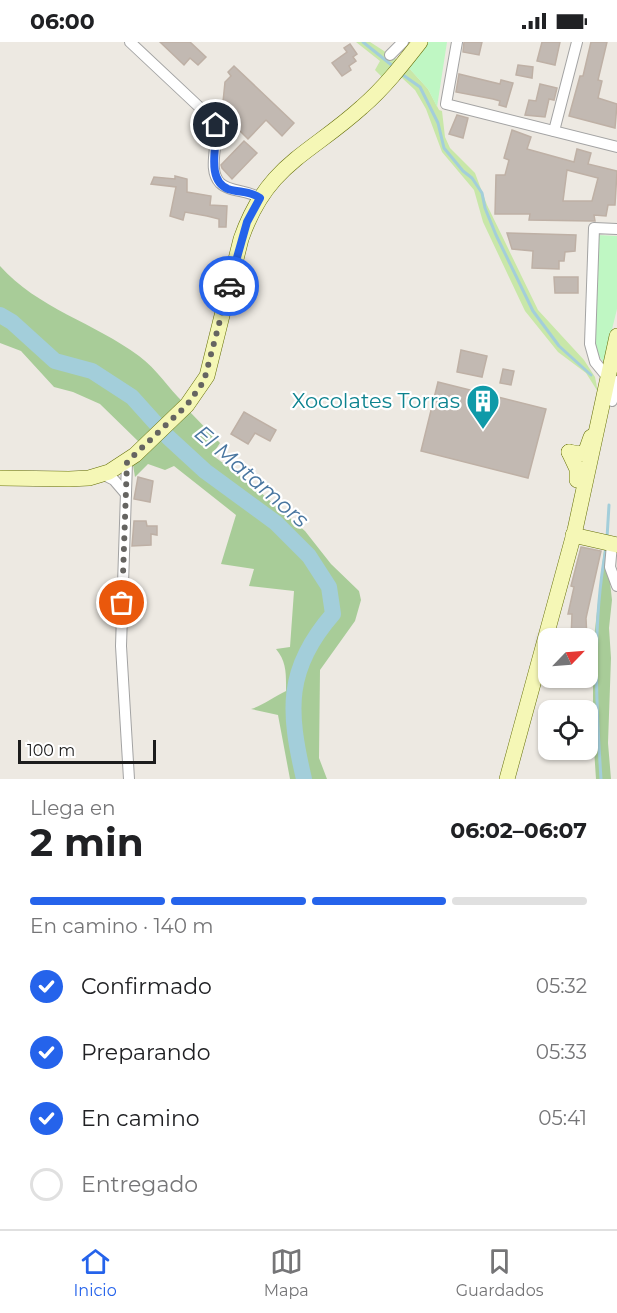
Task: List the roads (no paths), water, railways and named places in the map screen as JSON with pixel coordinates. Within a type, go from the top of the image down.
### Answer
[{"type":"main road","points":[[0,478],[69,479],[102,474],[131,458],[187,405],[207,376],[241,239],[260,198],[291,161],[352,116],[394,75],[420,42]]},
{"type":"main road","points":[[507,779],[528,695],[575,537],[579,454],[610,377],[617,336]]},
{"type":"main road","points":[[528,695],[528,686],[547,605],[577,491],[610,403],[613,352]]},
{"type":"main road","points":[[579,454],[588,449],[610,403]]},
{"type":"main road","points":[[577,491],[585,463],[579,454]]},
{"type":"main road","points":[[547,605],[558,576],[566,542],[575,537],[609,543]]},
{"type":"street","points":[[130,42],[212,119],[217,132],[215,174],[220,183],[228,189],[250,191],[260,198]]},
{"type":"street","points":[[390,55],[403,42]]},
{"type":"street","points":[[457,42],[446,104],[617,147]]},
{"type":"street","points":[[554,131],[577,42]]},
{"type":"street","points":[[610,403],[610,377],[595,362],[590,344],[594,228],[617,229]]},
{"type":"street","points":[[129,779],[121,646],[126,494],[131,458]]},
{"type":"street","points":[[102,474],[114,480],[126,494]]},
{"type":"street","points":[[609,543],[610,567],[617,586]]},
{"type":"waterway","points":[[363,42],[394,67]]},
{"type":"waterway","points":[[403,75],[420,87],[438,123],[444,148],[463,171],[472,178],[482,193],[485,208],[496,235],[533,311],[559,346],[591,375]]},
{"type":"waterway","name":"El Matamors","points":[[0,315],[12,322],[55,361],[92,371],[132,397],[168,437],[205,471],[276,523],[309,556],[329,587],[333,614],[306,653],[294,692],[295,732],[304,779]]},
{"type":"waterway","points":[[607,538],[609,505]]},
{"type":"waterway","points":[[601,779],[597,634],[606,548]]},
{"type":"place","name":"Xocolates Torras","points":[[483,430]]}]
